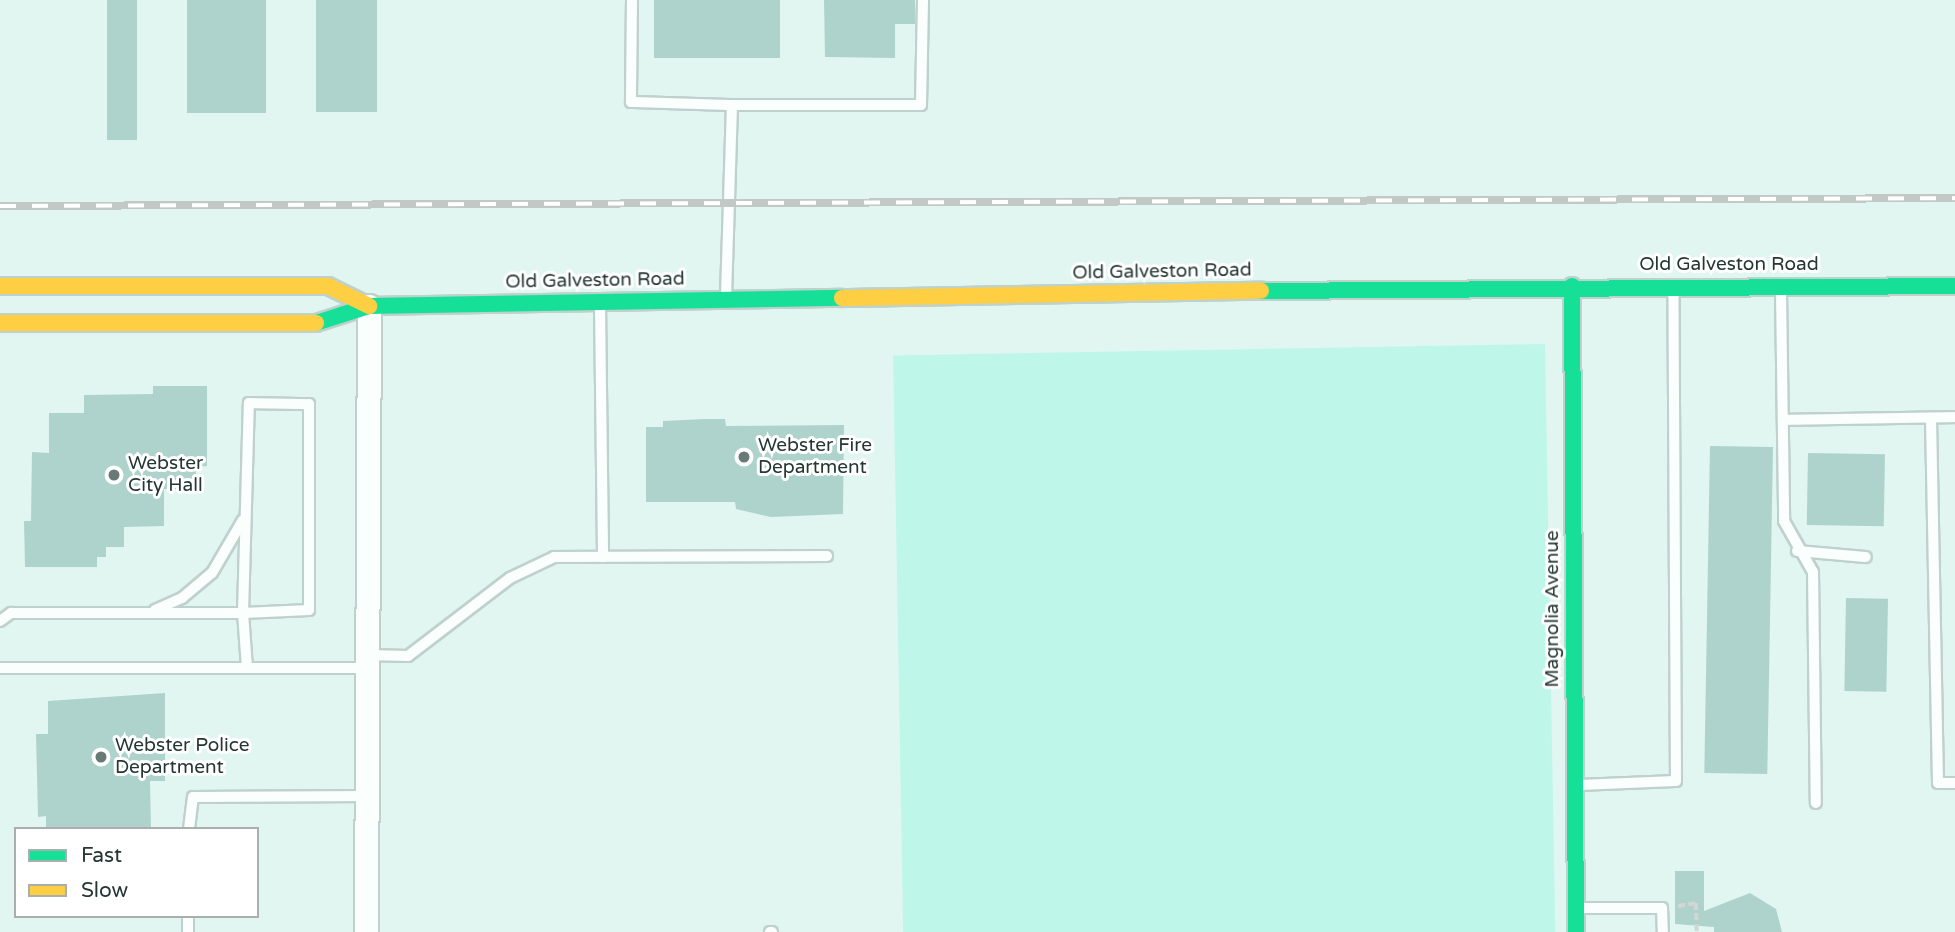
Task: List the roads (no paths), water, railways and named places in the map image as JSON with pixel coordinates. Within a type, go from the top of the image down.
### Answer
[{"type":"main road","name":"Old Galveston Road","points":[[0,286],[328,286],[369,306]]},
{"type":"main road","points":[[9,304],[59,286]]},
{"type":"main road","name":"Old Galveston Road","points":[[0,323],[326,323],[369,306],[1572,286],[1955,286]]},
{"type":"main road","name":"Magnolia Avenue","points":[[1572,286],[1576,932]]},
{"type":"street","points":[[366,932],[369,306]]},
{"type":"lane","points":[[632,0],[631,102],[732,105],[921,105],[923,0]]},
{"type":"lane","points":[[726,300],[732,105]]},
{"type":"lane","points":[[1575,785],[1676,781],[1673,286]]},
{"type":"lane","points":[[1781,286],[1784,521],[1797,551],[1812,572],[1816,803]]},
{"type":"lane","points":[[600,302],[603,557]]},
{"type":"lane","points":[[0,621],[11,612],[243,612],[309,610],[309,404],[249,403],[243,612],[247,668]]},
{"type":"lane","points":[[1783,420],[1955,417]]},
{"type":"lane","points":[[1931,418],[1938,783],[1955,783]]},
{"type":"lane","points":[[146,612],[182,598],[212,573],[246,512]]},
{"type":"lane","points":[[1797,551],[1866,557]]},
{"type":"lane","points":[[0,668],[247,668],[368,662],[408,656],[510,578],[554,557],[827,556]]},
{"type":"lane","points":[[189,827],[193,797],[367,796]]},
{"type":"lane","points":[[1576,908],[1662,908],[1663,932]]},
{"type":"railway","points":[[0,206],[1955,198]]},
{"type":"place","name":"Webster Fire Department","points":[[744,457]]},
{"type":"place","name":"Webster City Hall","points":[[114,475]]},
{"type":"place","name":"Webster Police Department","points":[[101,757]]}]
